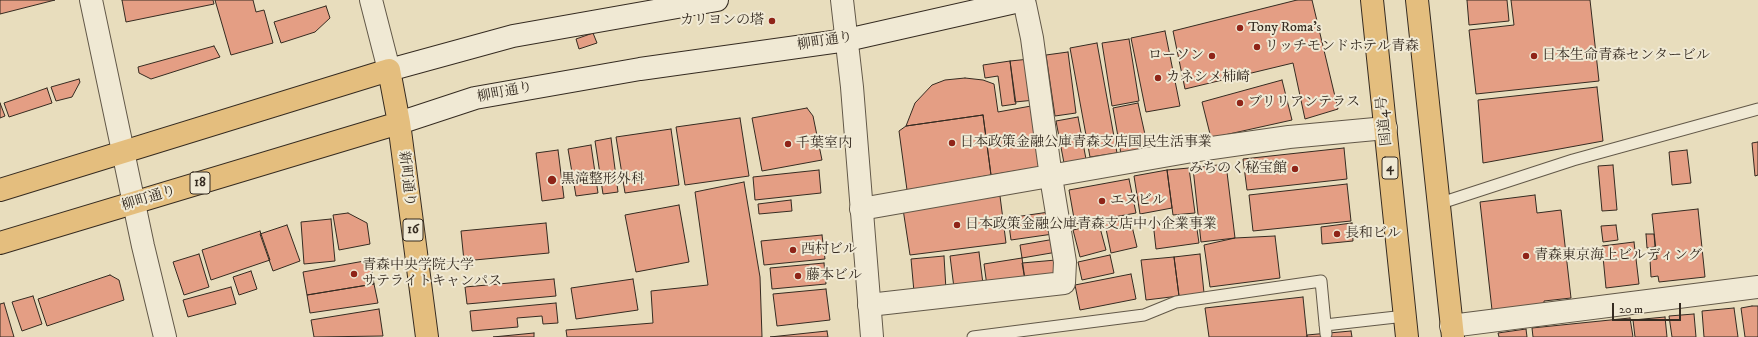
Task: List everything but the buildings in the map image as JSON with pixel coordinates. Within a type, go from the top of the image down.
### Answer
[{"type":"main road","name":"国道4号","points":[[1372,0],[1407,337]]},
{"type":"main road","points":[[1417,0],[1452,332]]},
{"type":"main road","points":[[0,190],[389,70]]},
{"type":"main road","name":"新町通り","points":[[389,70],[399,123],[427,337]]},
{"type":"main road","name":"柳町通り","points":[[0,243],[399,123]]},
{"type":"street","points":[[91,0],[134,203],[165,337]]},
{"type":"street","points":[[371,0],[389,70],[513,36],[718,0]]},
{"type":"street","points":[[842,0],[847,40],[872,337]]},
{"type":"street","points":[[869,305],[1064,283],[1065,262],[1051,177],[1032,38],[1024,0]]},
{"type":"street","name":"柳町通り","points":[[399,123],[475,98],[550,84],[847,40],[1024,0]]},
{"type":"street","points":[[861,209],[1051,177],[1198,150],[1289,138],[1386,128]]},
{"type":"street","points":[[1452,332],[1758,287]]},
{"type":"lane","points":[[1438,204],[1574,160],[1758,109]]},
{"type":"lane","points":[[973,337],[1144,315],[1176,302],[1322,281],[1325,329],[1405,316]]},
{"type":"place","name":"カリヨンの塔","points":[[772,21]]},
{"type":"place","name":"Tony Roma's","points":[[1240,28]]},
{"type":"place","name":"リッチモンドホテル青森","points":[[1257,47]]},
{"type":"place","name":"ローソン","points":[[1212,56]]},
{"type":"place","name":"日本生命青森センタービル","points":[[1534,56]]},
{"type":"place","name":"カネシメ柿崎","points":[[1158,78]]},
{"type":"place","name":"ブリリアンテラス","points":[[1240,103]]},
{"type":"place","name":"日本政策金融公庫青森支店国民生活事業","points":[[952,143]]},
{"type":"place","name":"千葉室内","points":[[788,144]]},
{"type":"place","name":"みちのく秘宝館","points":[[1295,169]]},
{"type":"place","name":"黒滝整形外科","points":[[552,180]]},
{"type":"place","name":"エヌビル","points":[[1102,201]]},
{"type":"place","name":"日本政策金融公庫青森支店中小企業事業","points":[[957,225]]},
{"type":"place","name":"長和ビル","points":[[1337,234]]},
{"type":"place","name":"西村ビル","points":[[793,250]]},
{"type":"place","name":"青森東京海上ビルディング","points":[[1526,256]]},
{"type":"place","name":"青森中央学院大学 サテライトキャンパス","points":[[354,274]]},
{"type":"place","name":"藤本ビル","points":[[798,276]]}]
